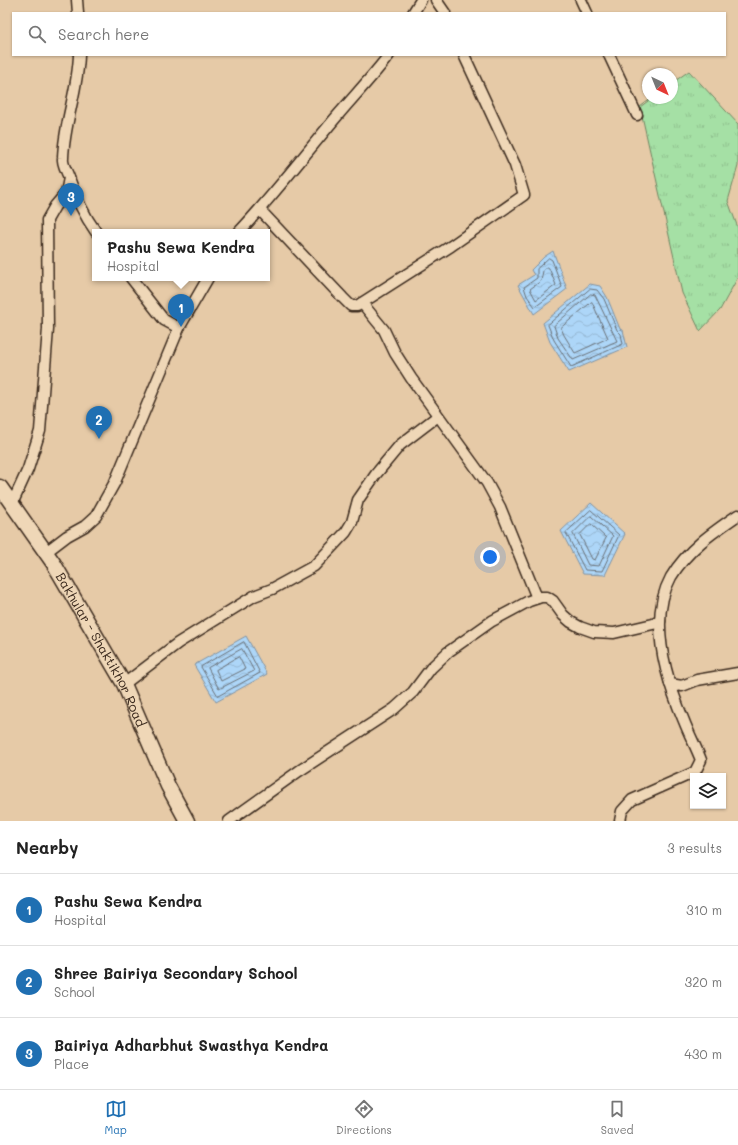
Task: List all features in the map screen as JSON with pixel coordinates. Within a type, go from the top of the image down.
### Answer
[{"type":"street","points":[[77,0],[78,12]]},
{"type":"street","points":[[414,12],[421,0]]},
{"type":"street","points":[[436,0],[444,12]]},
{"type":"street","points":[[581,0],[587,12]]},
{"type":"street","points":[[79,56],[78,71],[68,117],[62,159],[75,197],[94,229]]},
{"type":"street","points":[[243,229],[388,56]]},
{"type":"street","points":[[260,210],[351,306],[358,306],[452,246],[524,195],[515,165],[464,56]]},
{"type":"street","points":[[609,56],[637,115]]},
{"type":"street","points":[[12,504],[28,468],[40,431],[48,329],[47,220],[66,192],[69,178]]},
{"type":"street","points":[[133,281],[164,320],[179,328]]},
{"type":"street","points":[[46,552],[67,536],[85,526],[96,516],[115,482],[179,328],[206,281]]},
{"type":"street","points":[[362,303],[384,330],[399,359],[487,483],[500,507],[537,598]]},
{"type":"street","points":[[124,684],[178,643],[248,600],[272,589],[314,566],[346,532],[352,522],[358,500],[376,474],[400,445],[438,416]]},
{"type":"street","name":"Bakhular - Shaktikhor Road","points":[[0,487],[46,552],[124,684],[168,786],[187,821]]},
{"type":"street","points":[[620,821],[622,811],[632,800],[695,772],[698,768],[701,760],[684,722],[670,684],[661,641],[660,620],[663,602],[671,577],[685,558],[698,545],[738,515]]},
{"type":"street","points":[[229,821],[299,771],[394,709],[413,692],[431,668],[474,634],[512,609],[537,598],[547,597],[553,601],[563,615],[580,627],[594,632],[614,634],[653,624],[660,620]]},
{"type":"street","points":[[670,684],[682,686],[697,680],[738,673]]},
{"type":"green space","points":[[689,71],[738,124],[738,166],[728,201],[738,228],[738,277],[720,310],[700,331],[682,293],[640,107],[644,104],[678,104],[678,79]]},
{"type":"water","points":[[553,251],[567,289],[534,314],[518,285],[534,275],[531,270],[544,257]]},
{"type":"water","points":[[590,284],[600,286],[607,297],[620,329],[623,330],[627,347],[569,372],[550,342],[543,323]]},
{"type":"water","points":[[591,503],[625,534],[605,575],[583,574],[561,531]]},
{"type":"water","points":[[246,636],[267,674],[216,702],[194,665]]},
{"type":"place","name":"Bairiya Adharbhut Swasthya Kendra","points":[[71,216]]},
{"type":"place","name":"Pashu Sewa Kendra","points":[[181,327]]},
{"type":"place","name":"Shree Bairiya Secondary School","points":[[99,439]]}]
